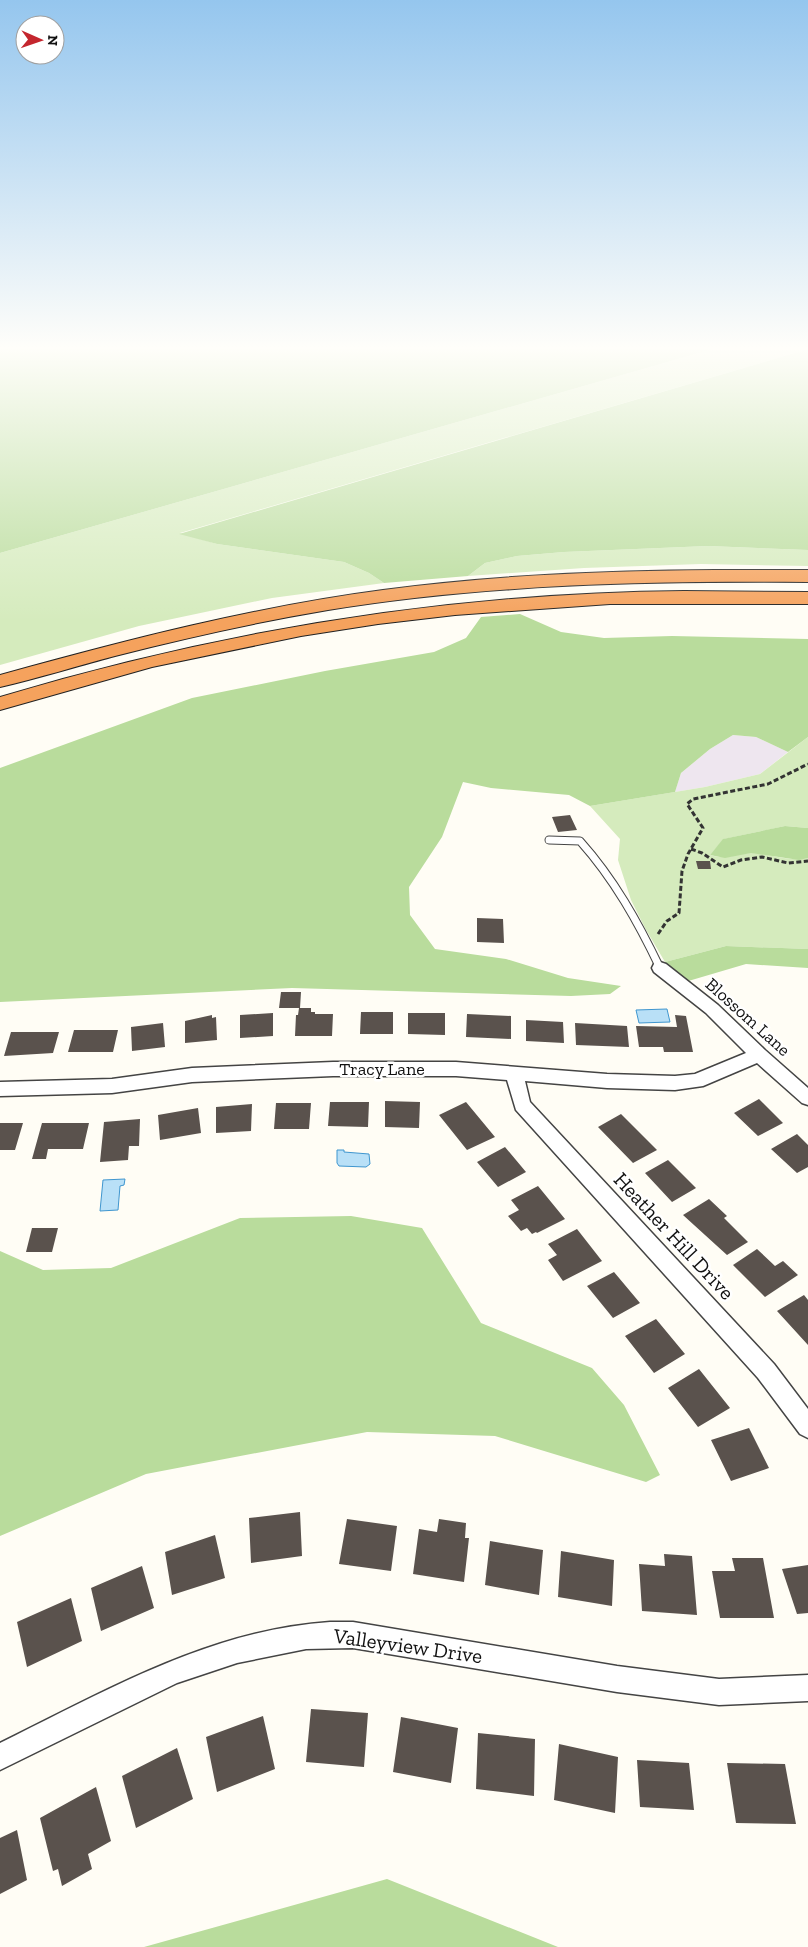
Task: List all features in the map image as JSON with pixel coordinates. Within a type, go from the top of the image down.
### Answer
[{"type":"highway","points":[[0,682],[185,632],[304,608],[382,596],[437,589],[593,577],[808,576]]},
{"type":"highway","points":[[0,704],[36,692],[157,660],[284,634],[372,620],[519,604],[610,598],[808,598]]},
{"type":"street","name":"Blossom Lane","points":[[660,968],[712,1009],[759,1055],[808,1098]]},
{"type":"street","name":"Tracy Lane","points":[[0,1089],[112,1086],[192,1075],[288,1070],[427,1068],[675,1083],[697,1082],[759,1055]]},
{"type":"street","name":"Heather Hill Drive","points":[[515,1074],[522,1104],[766,1371],[808,1427]]},
{"type":"street","name":"Valleyview Drive","points":[[0,1756],[191,1665],[224,1654],[286,1640],[327,1634],[353,1635],[617,1679],[720,1692],[808,1688]]},
{"type":"lane","points":[[549,840],[580,840],[590,851],[627,903],[660,968]]},
{"type":"path","points":[[657,934],[668,921],[679,913],[682,871],[702,828],[687,804],[693,799],[768,784],[808,764]]},
{"type":"path","points":[[691,849],[723,867],[742,860],[762,857],[788,862],[808,861]]},
{"type":"shaded area","points":[[733,735],[756,737],[788,752],[760,774],[675,792],[681,773],[710,749]]},
{"type":"green space","points":[[0,440],[395,440],[0,553]]},
{"type":"green space","points":[[395,440],[498,440],[180,533],[217,544],[344,562],[369,573],[384,583],[272,598],[139,626],[0,665],[0,553]]},
{"type":"green space","points":[[499,440],[808,440],[808,550],[708,546],[564,552],[517,556],[485,563],[468,576],[384,583],[369,573],[344,562],[217,544],[179,534]]},
{"type":"green space","points":[[708,546],[808,550],[808,566],[701,564],[584,568],[468,576],[485,563],[517,556],[564,552]]},
{"type":"green space","points":[[520,614],[561,632],[604,638],[672,636],[808,639],[808,737],[788,752],[756,737],[733,735],[710,749],[681,773],[675,792],[590,806],[569,795],[491,788],[463,782],[442,837],[409,887],[410,915],[435,949],[506,959],[568,978],[621,986],[610,994],[571,996],[292,988],[0,1002],[0,768],[192,698],[325,671],[434,652],[466,638],[481,617]]},
{"type":"green space","points":[[808,737],[808,828],[785,826],[724,839],[710,855],[728,857],[753,853],[787,858],[808,858],[808,949],[726,946],[665,962],[631,900],[618,860],[620,839],[590,806],[705,787],[760,774]]},
{"type":"green space","points":[[785,826],[808,828],[808,858],[799,860],[751,853],[725,858],[710,855],[723,839]]},
{"type":"green space","points":[[726,946],[808,949],[808,968],[746,964],[685,982],[665,962]]},
{"type":"green space","points":[[351,1216],[422,1228],[481,1323],[592,1368],[624,1405],[660,1475],[646,1482],[495,1436],[367,1432],[146,1474],[0,1536],[0,1251],[43,1270],[111,1268],[240,1218]]},
{"type":"green space","points":[[387,1879],[558,1947],[144,1947]]},
{"type":"water","points":[[667,1009],[670,1022],[639,1023],[636,1010]]},
{"type":"water","points":[[337,1150],[369,1154],[370,1164],[366,1167],[339,1166],[337,1163]]},
{"type":"water","points":[[125,1179],[124,1185],[120,1186],[118,1210],[100,1211],[103,1180]]},
{"type":"building","points":[[570,815],[577,830],[558,832],[552,817]]},
{"type":"building","points":[[696,861],[710,861],[711,869],[698,869]]},
{"type":"building","points":[[477,918],[503,919],[504,943],[477,942]]},
{"type":"building","points":[[281,992],[301,992],[300,1008],[279,1008]]},
{"type":"building","points":[[299,1008],[311,1008],[311,1012],[315,1012],[315,1014],[333,1014],[332,1036],[295,1036],[296,1015],[298,1015]]},
{"type":"building","points":[[361,1012],[393,1012],[393,1034],[360,1034]]},
{"type":"building","points":[[273,1013],[273,1036],[240,1038],[240,1015]]},
{"type":"building","points":[[408,1013],[445,1013],[445,1035],[408,1034]]},
{"type":"building","points":[[467,1014],[511,1016],[511,1039],[466,1037]]},
{"type":"building","points":[[212,1015],[212,1018],[216,1017],[217,1040],[185,1043],[185,1021]]},
{"type":"building","points":[[675,1015],[686,1016],[693,1052],[664,1052],[663,1047],[639,1047],[636,1026],[677,1027]]},
{"type":"building","points":[[526,1020],[563,1022],[564,1043],[526,1041]]},
{"type":"building","points":[[163,1023],[165,1047],[132,1051],[131,1027]]},
{"type":"building","points":[[575,1023],[627,1026],[629,1047],[576,1045]]},
{"type":"building","points":[[74,1030],[118,1030],[113,1052],[68,1052]]},
{"type":"building","points":[[11,1032],[59,1032],[53,1053],[4,1056]]},
{"type":"building","points":[[759,1099],[783,1123],[758,1136],[734,1113]]},
{"type":"building","points":[[385,1101],[420,1102],[419,1128],[385,1127]]},
{"type":"building","points":[[330,1102],[369,1102],[368,1127],[328,1126]]},
{"type":"building","points":[[466,1102],[495,1137],[467,1150],[439,1115]]},
{"type":"building","points":[[276,1103],[311,1103],[309,1129],[274,1129]]},
{"type":"building","points":[[252,1104],[251,1131],[216,1133],[216,1107]]},
{"type":"building","points":[[198,1108],[201,1133],[160,1140],[158,1115]]},
{"type":"building","points":[[621,1114],[657,1150],[633,1163],[598,1127]]},
{"type":"building","points":[[140,1119],[139,1146],[129,1146],[128,1160],[100,1162],[104,1122]]},
{"type":"building","points":[[0,1123],[23,1123],[15,1150],[0,1150]]},
{"type":"building","points":[[42,1123],[89,1123],[83,1149],[48,1149],[46,1159],[32,1159]]},
{"type":"building","points":[[797,1134],[808,1145],[808,1167],[797,1173],[771,1149]]},
{"type":"building","points":[[505,1147],[526,1172],[498,1187],[477,1162]]},
{"type":"building","points":[[668,1160],[696,1188],[672,1202],[645,1173]]},
{"type":"building","points":[[538,1186],[565,1219],[532,1234],[527,1228],[521,1231],[508,1216],[519,1210],[511,1200]]},
{"type":"building","points":[[709,1199],[727,1216],[724,1218],[748,1242],[727,1255],[683,1215]]},
{"type":"building","points":[[32,1228],[58,1228],[52,1252],[26,1252]]},
{"type":"building","points":[[577,1229],[602,1261],[563,1281],[548,1260],[557,1255],[548,1244]]},
{"type":"building","points":[[757,1249],[775,1266],[783,1261],[798,1275],[765,1297],[733,1265]]},
{"type":"building","points":[[614,1272],[640,1303],[613,1318],[587,1286]]},
{"type":"building","points":[[804,1295],[808,1300],[808,1345],[777,1311]]},
{"type":"building","points":[[656,1319],[685,1354],[654,1373],[625,1336]]},
{"type":"building","points":[[699,1369],[730,1408],[698,1427],[668,1388]]},
{"type":"building","points":[[749,1428],[769,1468],[731,1481],[711,1440]]},
{"type":"building","points":[[300,1512],[302,1556],[251,1563],[249,1518]]},
{"type":"building","points":[[347,1519],[397,1526],[391,1571],[339,1564]]},
{"type":"building","points":[[439,1519],[466,1523],[465,1538],[469,1538],[464,1582],[413,1574],[419,1529],[437,1532]]},
{"type":"building","points":[[215,1535],[225,1578],[172,1595],[165,1552]]},
{"type":"building","points":[[490,1541],[543,1550],[539,1595],[485,1585]]},
{"type":"building","points":[[561,1551],[614,1560],[612,1606],[558,1597]]},
{"type":"building","points":[[664,1554],[692,1556],[697,1615],[642,1611],[639,1564],[665,1566]]},
{"type":"building","points":[[732,1558],[763,1558],[774,1618],[720,1618],[712,1571],[735,1571]]},
{"type":"building","points":[[808,1565],[808,1613],[797,1614],[782,1569]]},
{"type":"building","points":[[142,1566],[154,1608],[101,1631],[91,1588]]},
{"type":"building","points":[[71,1598],[82,1641],[27,1667],[17,1622]]},
{"type":"building","points":[[311,1709],[368,1713],[364,1767],[306,1762]]},
{"type":"building","points":[[263,1716],[275,1769],[217,1792],[206,1737]]},
{"type":"building","points":[[401,1717],[458,1728],[451,1783],[393,1772]]},
{"type":"building","points":[[478,1733],[535,1739],[534,1796],[476,1789]]},
{"type":"building","points":[[559,1744],[618,1757],[615,1813],[554,1800]]},
{"type":"building","points":[[177,1748],[193,1799],[136,1828],[122,1776]]},
{"type":"building","points":[[637,1760],[689,1763],[694,1810],[640,1807]]},
{"type":"building","points":[[727,1763],[785,1764],[796,1824],[736,1823]]},
{"type":"building","points":[[96,1787],[111,1841],[88,1854],[92,1869],[62,1886],[58,1869],[53,1871],[40,1818]]},
{"type":"building","points":[[17,1830],[27,1880],[0,1894],[0,1838]]}]
